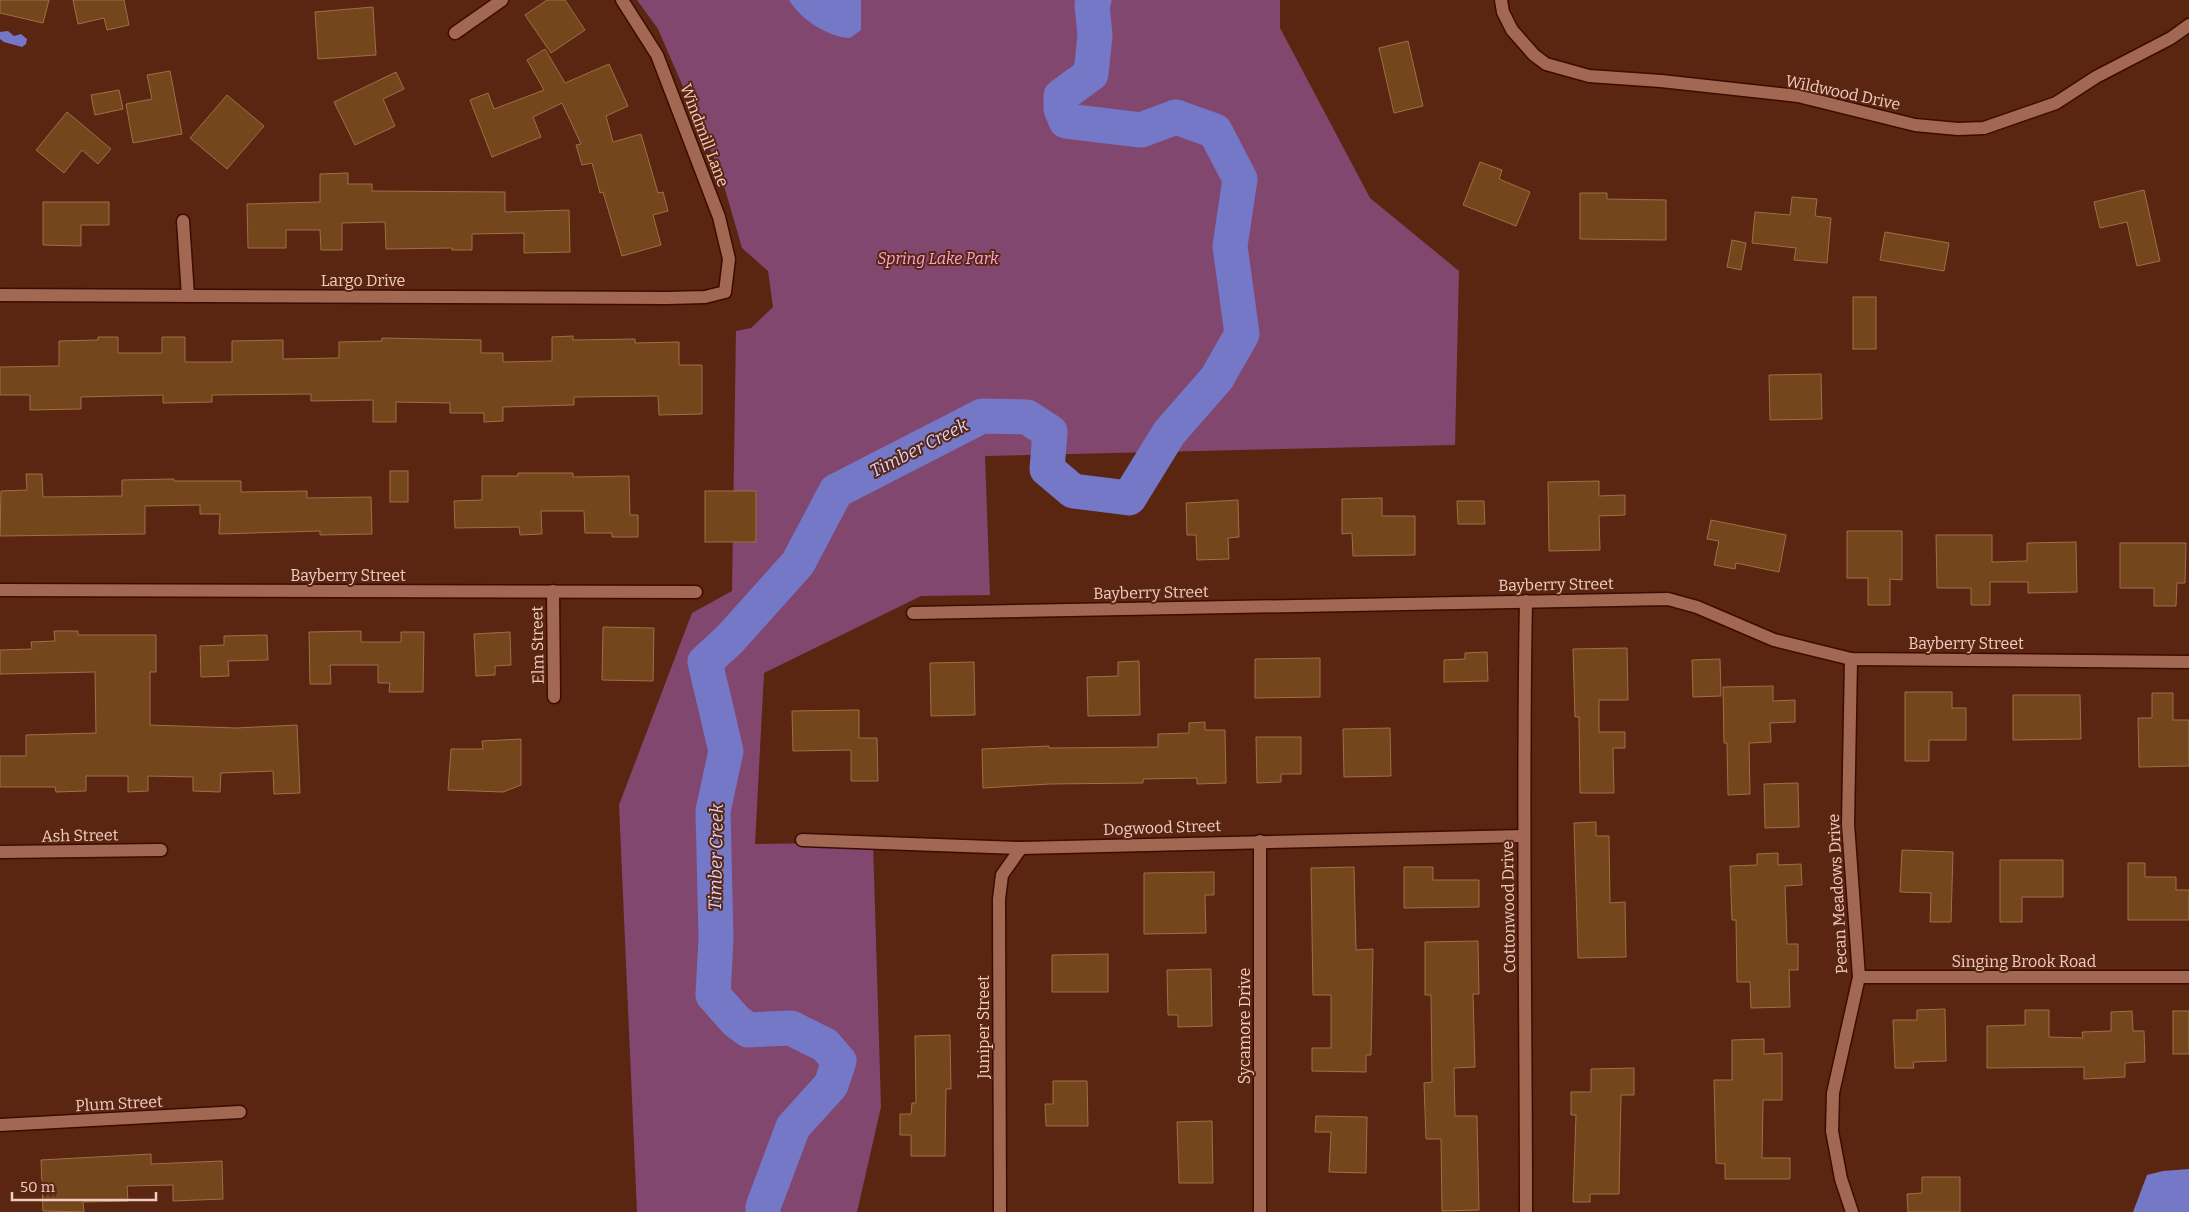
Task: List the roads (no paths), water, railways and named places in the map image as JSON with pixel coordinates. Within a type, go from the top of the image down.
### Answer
[{"type":"street","points":[[455,33],[502,0]]},
{"type":"street","name":"Windmill Lane","points":[[622,0],[657,55],[719,218],[729,259],[725,292]]},
{"type":"street","name":"Wildwood Drive","points":[[1501,0],[1503,12],[1512,30],[1534,55],[1546,64],[1581,74],[1798,96],[1915,125],[1963,130],[1984,128],[2056,102],[2096,76],[2171,38],[2189,25]]},
{"type":"street","points":[[183,222],[188,296]]},
{"type":"street","name":"Largo Drive","points":[[0,295],[667,298],[705,297],[725,292]]},
{"type":"street","name":"Bayberry Street","points":[[0,590],[696,592]]},
{"type":"street","name":"Elm Street","points":[[552,592],[554,697]]},
{"type":"street","name":"Bayberry Street","points":[[913,613],[1668,599],[1697,607],[1774,640],[1851,659],[2189,662]]},
{"type":"street","name":"Cottonwood Drive","points":[[1526,601],[1523,836],[1526,972],[1526,1212]]},
{"type":"street","name":"Pecan Meadows Drive","points":[[1851,659],[1848,824],[1859,977],[1833,1093],[1832,1131],[1842,1179],[1852,1212]]},
{"type":"street","name":"Dogwood Street","points":[[802,840],[1021,848],[1523,836]]},
{"type":"street","name":"Sycamore Drive","points":[[1260,841],[1260,1212]]},
{"type":"street","name":"Juniper Street","points":[[1000,1212],[999,899],[1002,875],[1021,848]]},
{"type":"street","name":"Ash Street","points":[[0,852],[160,850]]},
{"type":"street","name":"Singing Brook Road","points":[[1859,977],[2189,977]]},
{"type":"street","name":"Plum Street","points":[[0,1125],[240,1112]]},
{"type":"water","points":[[789,0],[861,0],[861,30],[850,38],[824,31],[800,14]]},
{"type":"water","points":[[8,31],[14,36],[21,34],[27,39],[26,44],[22,47],[0,39],[0,32]]},
{"type":"water","points":[[2189,1169],[2189,1212],[2133,1212],[2147,1175],[2163,1171]]},
{"type":"waterway","name":"Timber Creek","points":[[763,1212],[763,1207],[793,1127],[831,1085],[839,1061],[825,1045],[791,1028],[748,1030],[736,1021],[713,995],[716,938],[713,811],[726,751],[705,662],[730,639],[798,563],[836,491],[982,416],[1027,417],[1050,432],[1047,469],[1073,491],[1129,498],[1169,433],[1217,378],[1242,334],[1230,246],[1240,179],[1215,131],[1176,117],[1141,130],[1066,121],[1061,109],[1061,96],[1091,74],[1095,35],[1092,5],[1094,0]]},
{"type":"park label","name":"Spring Lake Park","points":[[938,258]]}]
